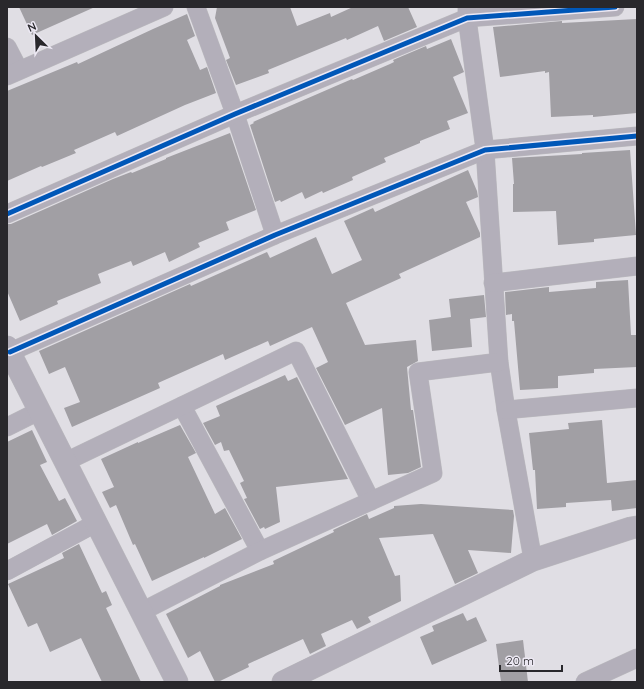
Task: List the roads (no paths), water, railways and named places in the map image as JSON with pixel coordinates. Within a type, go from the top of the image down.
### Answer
[{"type":"street","points":[[7,48],[13,73],[138,12],[164,7]]},
{"type":"street","points":[[196,7],[235,114],[275,234]]},
{"type":"street","points":[[7,214],[467,12],[615,7]]},
{"type":"street","points":[[467,12],[485,150],[499,362],[506,410],[533,560]]},
{"type":"street","points":[[177,682],[8,350],[275,234],[485,150],[637,136]]},
{"type":"street","points":[[493,284],[637,266]]},
{"type":"street","points":[[65,462],[296,351],[371,501]]},
{"type":"street","points":[[141,612],[260,551],[433,473],[418,372],[499,362]]},
{"type":"street","points":[[506,410],[637,398]]},
{"type":"street","points":[[182,406],[260,551]]},
{"type":"street","points":[[7,427],[39,410]]},
{"type":"street","points":[[7,571],[96,524]]},
{"type":"street","points":[[283,682],[533,560],[623,530],[637,527]]},
{"type":"street","points":[[584,682],[637,658]]}]
